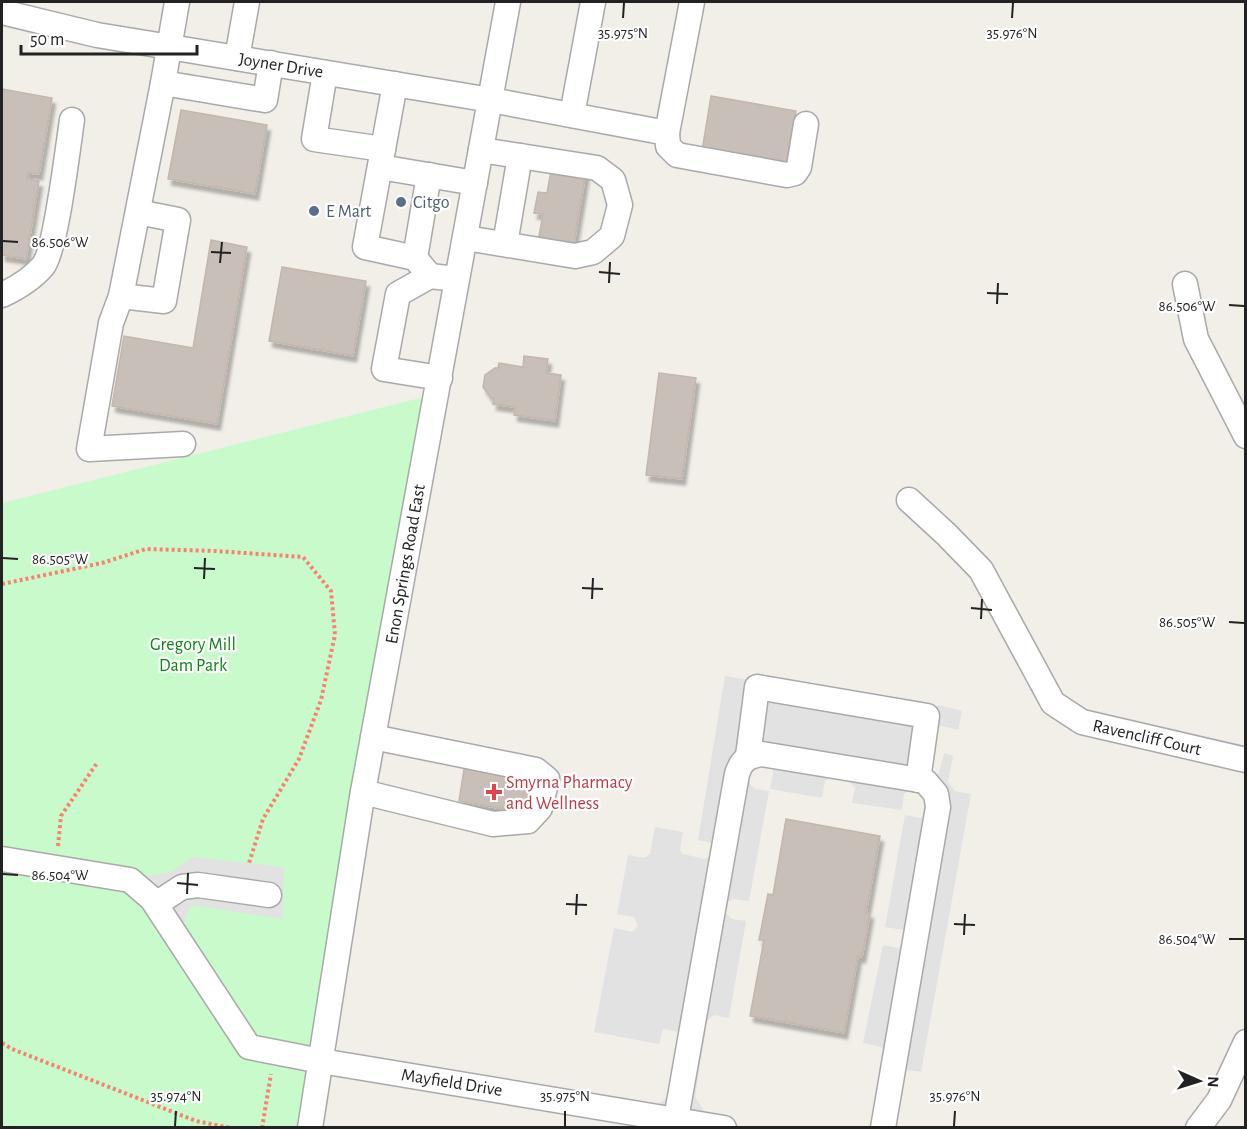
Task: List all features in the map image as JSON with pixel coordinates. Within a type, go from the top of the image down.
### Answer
[{"type":"street","points":[[177,2],[121,296],[111,324],[89,449],[183,444]]},
{"type":"street","points":[[237,58],[247,2]]},
{"type":"street","name":"Enon Springs Road East","points":[[310,1128],[363,792],[508,2]]},
{"type":"street","points":[[572,115],[593,2]]},
{"type":"street","points":[[692,2],[667,133],[668,146],[677,155],[788,175],[799,167],[806,124]]},
{"type":"street","name":"Joyner Drive","points":[[2,12],[97,35],[491,100],[667,133]]},
{"type":"street","points":[[163,83],[265,100],[272,63]]},
{"type":"street","points":[[326,73],[314,139],[382,158],[429,175],[476,183]]},
{"type":"street","points":[[395,84],[365,247],[457,280]]},
{"type":"street","points":[[2,295],[22,286],[44,264],[51,244],[72,120]]},
{"type":"street","points":[[466,238],[575,256],[592,252],[612,236],[620,205],[613,180],[597,168],[482,150]]},
{"type":"street","points":[[505,244],[520,156]]},
{"type":"street","points":[[429,175],[423,267],[398,294],[384,369],[440,378]]},
{"type":"street","points":[[121,296],[164,301],[178,220],[138,212]]},
{"type":"street","points":[[1185,284],[1196,339],[1245,436]]},
{"type":"street","name":"Ravencliff Court","points":[[909,500],[981,570],[1053,703],[1082,722],[1245,760]]},
{"type":"street","points":[[748,756],[757,687],[927,716],[918,780]]},
{"type":"street","points":[[363,792],[492,824],[528,821],[540,808],[547,779],[536,770],[373,737]]},
{"type":"street","points":[[676,1119],[737,774],[741,762],[748,756],[762,754],[926,781],[936,794],[938,807],[883,1128]]},
{"type":"street","name":"Mayfield Drive","points":[[2,859],[130,880],[156,904],[249,1047],[724,1128]]},
{"type":"street","points":[[156,904],[182,887],[198,885],[269,896]]},
{"type":"street","points":[[1198,1128],[1220,1100],[1245,1042]]},
{"type":"path","points":[[2,584],[102,563],[146,549],[216,550],[303,557],[331,591],[335,635],[321,700],[299,759],[263,819],[249,863]]},
{"type":"path","points":[[55,868],[62,816],[97,763]]},
{"type":"path","points":[[2,1043],[12,1050],[196,1121],[231,1128]]},
{"type":"path","points":[[262,1128],[275,1052]]},
{"type":"green space","name":"Gregory Mill Dam Park","points":[[436,394],[310,1127],[2,1127],[2,503]]},
{"type":"shaded area","points":[[753,674],[924,705],[931,713],[938,705],[962,711],[958,730],[942,726],[935,730],[931,768],[935,775],[939,773],[944,753],[953,756],[948,782],[955,791],[971,794],[921,1072],[908,1070],[900,1072],[890,1127],[868,1127],[872,1123],[885,1053],[881,1047],[863,1043],[883,945],[899,948],[905,940],[904,930],[885,927],[905,815],[922,818],[929,809],[926,797],[911,788],[904,794],[902,810],[852,803],[855,788],[846,778],[833,777],[825,781],[822,798],[770,789],[774,767],[764,763],[749,775],[750,784],[756,789],[769,791],[749,901],[733,899],[728,902],[726,913],[732,919],[746,921],[729,1018],[714,1015],[707,1021],[695,1097],[705,1112],[658,1104],[673,1093],[679,1032],[663,1029],[659,1044],[594,1032],[614,928],[632,932],[638,926],[634,917],[617,914],[628,855],[644,858],[650,854],[655,827],[683,832],[680,850],[683,854],[705,859],[715,853],[716,844],[698,840],[725,676],[750,680]]},
{"type":"shaded area","points":[[193,857],[284,867],[282,919],[191,905],[178,939],[130,880],[170,872]]},
{"type":"building","points":[[2,89],[52,98],[39,174],[28,173],[27,179],[39,181],[26,259],[2,255]]},
{"type":"building","points":[[711,96],[796,111],[787,165],[702,151]]},
{"type":"building","points":[[181,110],[267,125],[255,194],[168,179]]},
{"type":"building","points":[[552,165],[586,171],[573,249],[538,242],[543,214],[534,213],[538,192],[547,193]]},
{"type":"building","points":[[211,240],[247,247],[217,424],[112,406],[124,336],[193,348]]},
{"type":"building","points":[[282,267],[366,281],[353,356],[269,341]]},
{"type":"building","points":[[524,356],[548,359],[546,373],[561,375],[555,421],[514,415],[515,407],[493,404],[494,398],[491,398],[483,387],[485,375],[498,368],[499,363],[523,367]]},
{"type":"building","points":[[659,373],[696,378],[682,479],[646,475]]},
{"type":"building","name":"Smyrna Pharmacy and Wellness","points":[[465,763],[522,773],[520,781],[530,783],[526,806],[515,804],[514,811],[459,801]]},
{"type":"building","points":[[786,819],[880,836],[866,913],[870,913],[862,957],[858,956],[844,1033],[750,1016],[764,940],[759,940],[768,894],[773,895]]},
{"type":"place","name":"Citgo","points":[[401,202]]},
{"type":"place","name":"E Mart","points":[[314,211]]},
{"type":"place","name":"Smyrna Pharmacy and Wellness","points":[[494,792]]}]
